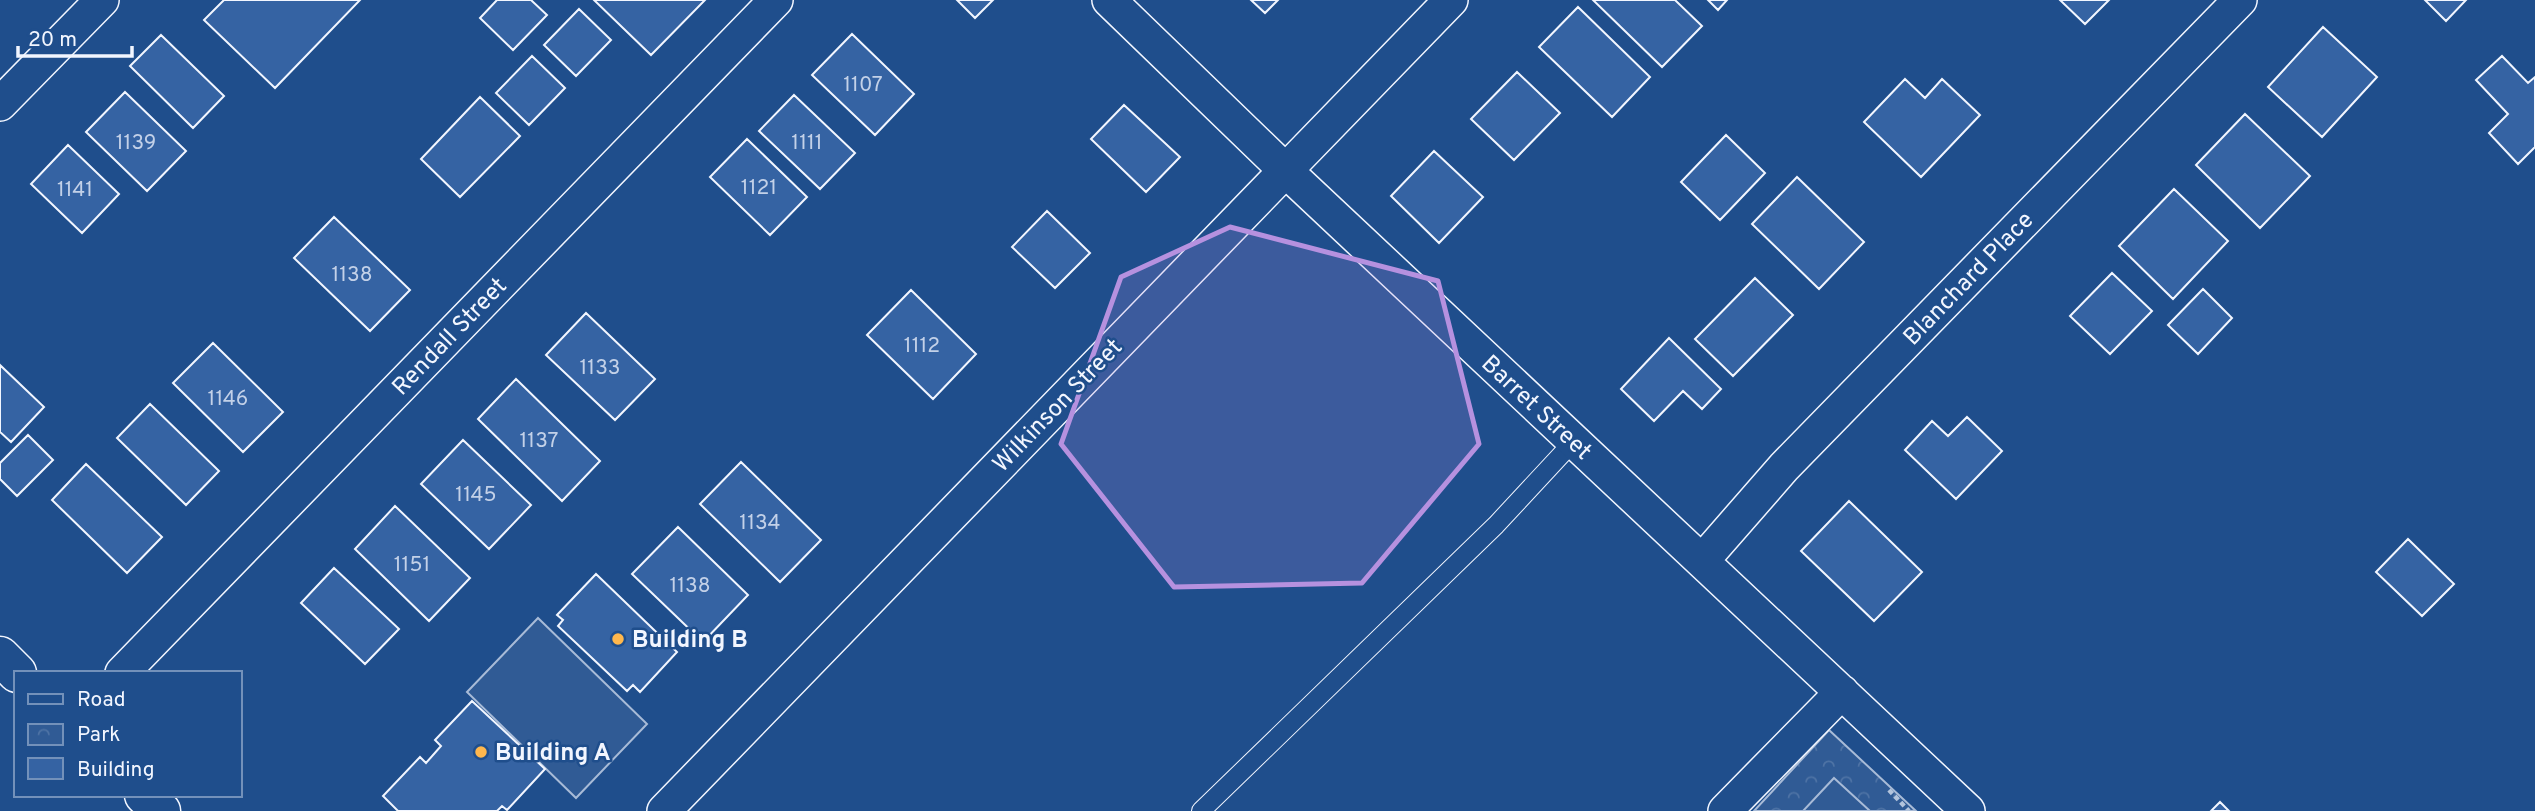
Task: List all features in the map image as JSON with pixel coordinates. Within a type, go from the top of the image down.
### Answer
[{"type":"street","points":[[0,104],[102,0]]},
{"type":"street","name":"Rendall Street","points":[[123,671],[776,0]]},
{"type":"street","name":"Barret Street","points":[[1109,0],[1285,170],[1968,811]]},
{"type":"street","name":"Wilkinson Street","points":[[664,811],[1451,0]]},
{"type":"street","name":"Blanchard Place","points":[[1702,561],[1784,467],[2240,0]]},
{"type":"street","points":[[0,656],[15,671]]},
{"type":"street","points":[[1725,811],[1842,692]]},
{"type":"street","points":[[147,797],[161,811]]},
{"type":"lane","points":[[1202,811],[1496,525],[1574,441]]},
{"type":"highlighted area","points":[[1230,227],[1438,281],[1479,444],[1362,583],[1174,587],[1061,444],[1121,277]]},
{"type":"green space","points":[[1829,730],[1916,811],[1754,811]]},
{"type":"shaded area","points":[[538,618],[647,724],[576,798],[467,692]]},
{"type":"shaded area","points":[[1834,778],[1870,811],[1803,811]]},
{"type":"building","points":[[224,0],[360,0],[275,88],[204,20]]},
{"type":"building","points":[[497,0],[531,0],[547,15],[513,50],[480,18]]},
{"type":"building","points":[[594,0],[705,0],[651,55]]},
{"type":"building","points":[[957,0],[993,0],[975,18]]},
{"type":"building","points":[[1251,0],[1278,0],[1265,13]]},
{"type":"building","points":[[1593,0],[1675,0],[1702,26],[1662,67]]},
{"type":"building","points":[[1708,0],[1727,0],[1718,10]]},
{"type":"building","points":[[2060,0],[2109,0],[2085,24]]},
{"type":"building","points":[[2425,0],[2466,0],[2446,21]]},
{"type":"building","points":[[1578,7],[1650,77],[1612,117],[1539,47]]},
{"type":"building","points":[[579,9],[611,40],[576,76],[544,45]]},
{"type":"building","points":[[2323,27],[2377,77],[2322,137],[2268,87]]},
{"type":"building","points":[[852,34],[914,94],[875,135],[812,75]]},
{"type":"building","points":[[161,35],[224,96],[193,128],[130,66]]},
{"type":"building","points":[[532,56],[565,88],[529,125],[496,93]]},
{"type":"building","points":[[2502,56],[2528,83],[2535,77],[2535,147],[2518,164],[2489,133],[2508,114],[2476,80]]},
{"type":"building","points":[[1517,72],[1560,113],[1514,160],[1471,119]]},
{"type":"building","points":[[1905,79],[1925,98],[1942,79],[1980,115],[1921,177],[1864,122]]},
{"type":"building","points":[[125,92],[186,151],[147,191],[86,132]]},
{"type":"building","points":[[794,95],[855,153],[820,189],[759,131]]},
{"type":"building","points":[[480,97],[520,136],[460,197],[421,159]]},
{"type":"building","points":[[1124,105],[1180,157],[1146,192],[1091,139]]},
{"type":"building","points":[[2245,114],[2310,176],[2260,228],[2196,165]]},
{"type":"building","points":[[1726,135],[1765,173],[1720,220],[1681,182]]},
{"type":"building","points":[[747,139],[807,197],[770,235],[710,177]]},
{"type":"building","points":[[68,145],[119,194],[82,233],[31,184]]},
{"type":"building","points":[[1434,151],[1483,197],[1439,243],[1391,196]]},
{"type":"building","points":[[1797,177],[1864,242],[1819,289],[1752,224]]},
{"type":"building","points":[[2174,189],[2228,241],[2173,299],[2119,246]]},
{"type":"building","points":[[1047,211],[1090,253],[1055,288],[1012,247]]},
{"type":"building","points":[[334,217],[410,290],[370,331],[294,258]]},
{"type":"building","points":[[2112,273],[2152,311],[2110,354],[2070,316]]},
{"type":"building","points":[[1755,278],[1793,315],[1733,376],[1695,339]]},
{"type":"building","points":[[2203,289],[2232,318],[2198,354],[2168,325]]},
{"type":"building","points":[[911,290],[976,354],[933,399],[867,335]]},
{"type":"building","points":[[586,313],[655,379],[615,420],[546,355]]},
{"type":"building","points":[[1669,338],[1721,389],[1702,409],[1683,391],[1654,421],[1621,389]]},
{"type":"building","points":[[213,343],[283,412],[243,452],[173,383]]},
{"type":"building","points":[[0,365],[44,407],[11,442],[0,432]]},
{"type":"building","points":[[516,379],[600,461],[562,501],[478,419]]},
{"type":"building","points":[[150,404],[219,471],[186,505],[117,438]]},
{"type":"building","points":[[1967,417],[2002,451],[1956,499],[1905,450],[1932,421],[1948,436]]},
{"type":"building","points":[[28,435],[53,460],[17,496],[0,479],[0,463]]},
{"type":"building","points":[[463,440],[531,505],[489,549],[421,484]]},
{"type":"building","points":[[741,462],[821,540],[780,582],[700,504]]},
{"type":"building","points":[[86,464],[162,537],[127,573],[52,500]]},
{"type":"building","points":[[1849,501],[1922,572],[1874,621],[1801,551]]},
{"type":"building","points":[[395,506],[470,578],[429,621],[355,549]]},
{"type":"building","points":[[678,527],[748,595],[703,642],[632,574]]},
{"type":"building","points":[[2408,539],[2454,584],[2422,616],[2376,572]]},
{"type":"building","points":[[334,568],[399,629],[365,664],[301,603]]},
{"type":"building","name":"Building B","points":[[596,574],[677,652],[640,692],[633,685],[627,691],[558,626],[563,620],[557,615]]},
{"type":"building","name":"Building A","points":[[472,701],[545,769],[507,810],[502,806],[497,811],[398,811],[383,796],[420,757],[426,763],[441,746],[435,740]]},
{"type":"building","points":[[2220,802],[2229,811],[2211,811]]},
{"type":"place","name":"Building B","points":[[618,639]]},
{"type":"place","name":"Building A","points":[[481,752]]}]
